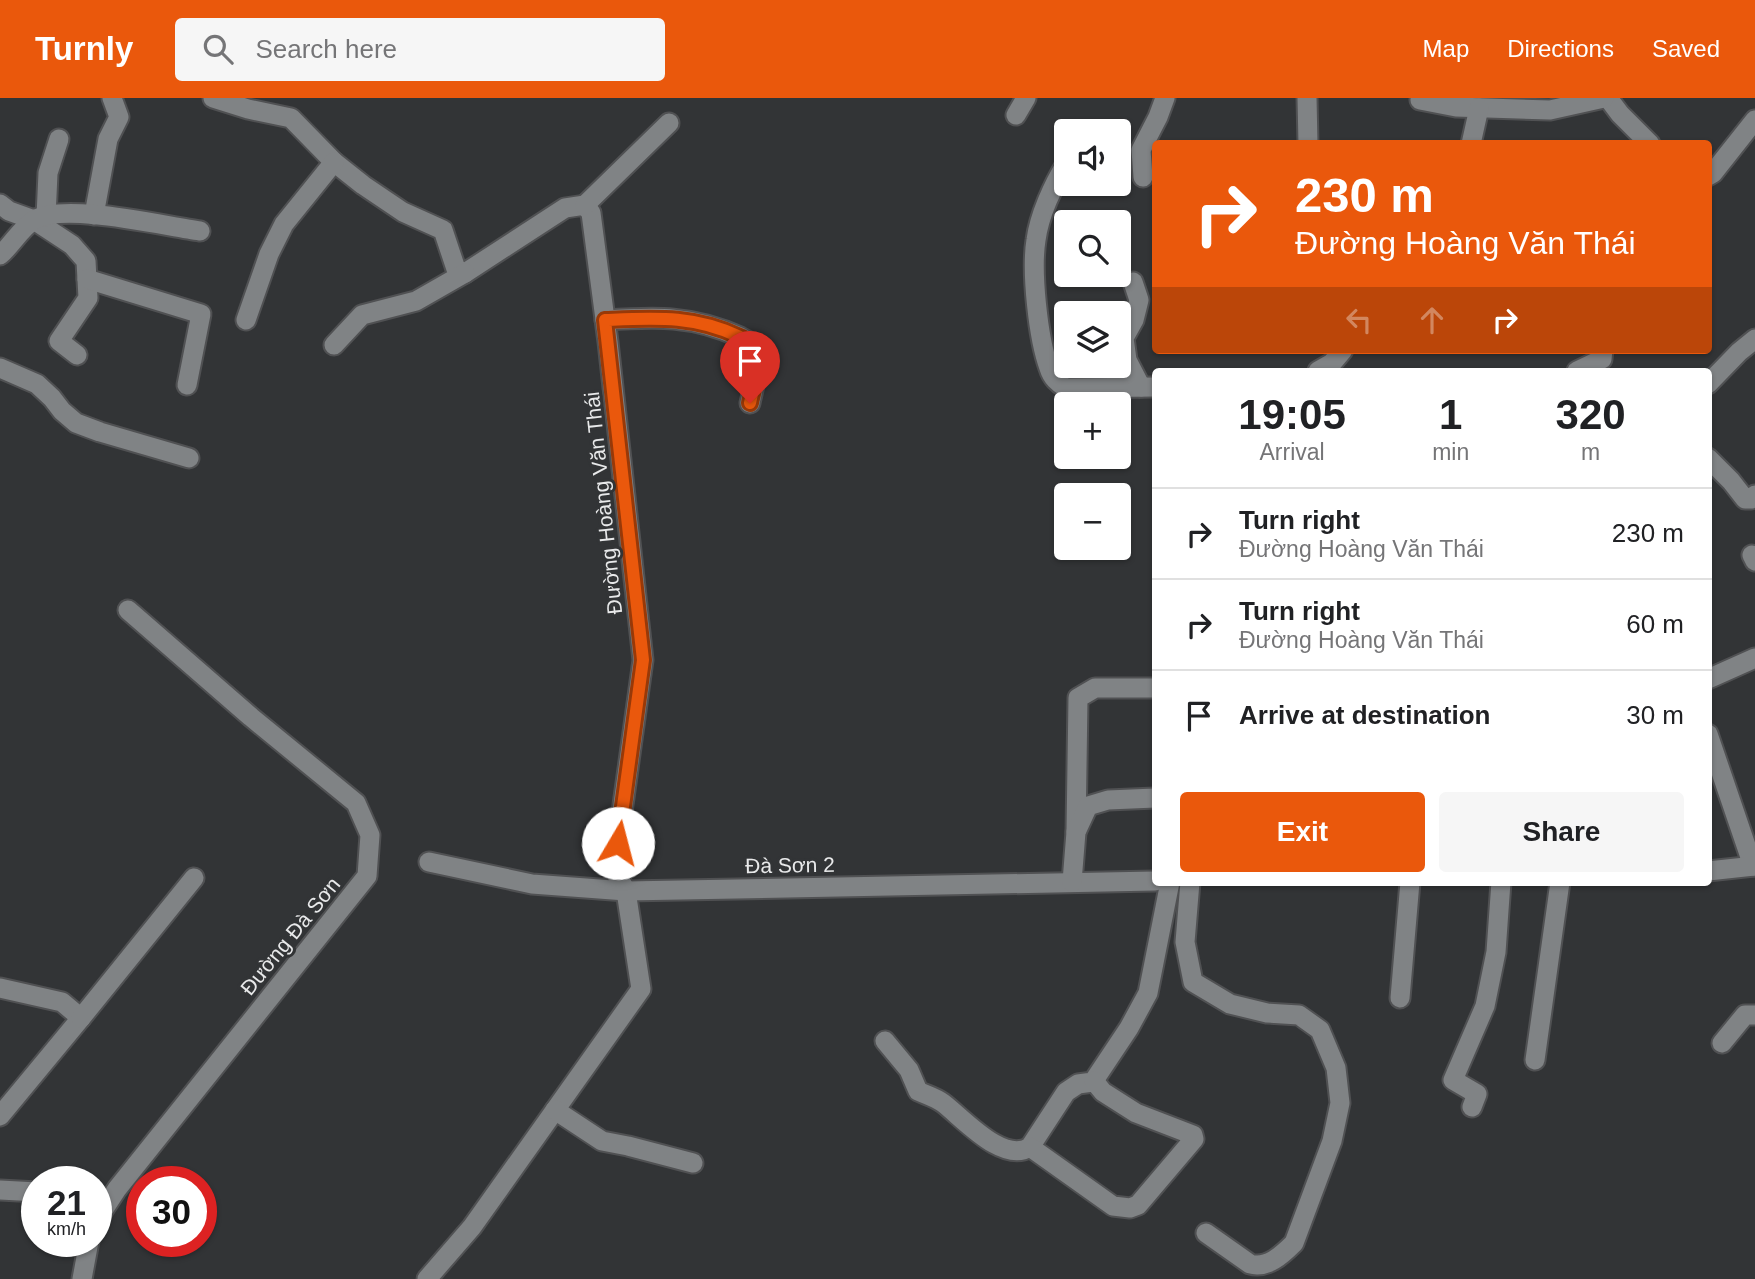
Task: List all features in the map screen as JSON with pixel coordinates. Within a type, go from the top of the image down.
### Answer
[{"type":"street","points":[[94,215],[108,139],[119,117],[112,98]]},
{"type":"street","points":[[214,98],[251,104],[291,118],[334,162],[403,212],[443,230],[456,268],[464,273]]},
{"type":"street","points":[[1143,177],[1142,150],[1165,98]]},
{"type":"street","points":[[1307,98],[1308,140]]},
{"type":"street","points":[[1420,100],[1456,107],[1550,110],[1606,98],[1646,140]]},
{"type":"street","points":[[1472,140],[1479,108]]},
{"type":"street","points":[[1712,174],[1755,120]]},
{"type":"street","points":[[334,345],[362,315],[416,300],[476,268],[565,208],[584,205],[669,123]]},
{"type":"street","points":[[40,219],[48,173],[59,139]]},
{"type":"street","points":[[246,320],[269,254],[284,224],[334,162]]},
{"type":"street","points":[[1054,187],[1036,239],[1035,285],[1049,369],[1056,382],[1066,388],[1148,387]]},
{"type":"street","points":[[0,204],[9,211],[40,219],[72,245],[86,261],[88,298],[59,341],[78,355]]},
{"type":"street","name":"Đường Hoàng Văn Thái","points":[[584,205],[591,213],[605,320],[643,660],[614,870],[626,891]]},
{"type":"street","points":[[0,255],[40,219],[57,214],[94,215],[200,231]]},
{"type":"street","points":[[86,279],[201,314],[187,385]]},
{"type":"street","points":[[1133,282],[1139,300],[1134,320],[1124,338],[1128,360],[1148,387]]},
{"type":"street","points":[[605,320],[696,320],[749,342],[757,348],[759,356],[750,403]]},
{"type":"street","points":[[1712,380],[1755,339]]},
{"type":"street","points":[[1323,368],[1340,354]]},
{"type":"street","points":[[1583,368],[1602,359],[1603,354]]},
{"type":"street","points":[[0,368],[37,384],[76,423],[189,458]]},
{"type":"street","points":[[1712,462],[1745,499],[1751,499],[1755,495]]},
{"type":"street","name":"Đường Đà Sơn","points":[[112,1197],[367,876],[370,835],[356,803],[251,718],[128,610]]},
{"type":"street","points":[[1712,673],[1755,658]]},
{"type":"street","points":[[1072,882],[1076,832],[1078,698],[1095,688],[1152,688]]},
{"type":"street","points":[[1712,745],[1754,866],[1712,871]]},
{"type":"street","points":[[1076,832],[1088,806],[1108,800],[1152,799]]},
{"type":"street","name":"Đà Sơn 2","points":[[429,862],[532,884],[626,891],[1152,881]]},
{"type":"street","points":[[0,1116],[194,878]]},
{"type":"street","points":[[885,1041],[909,1070],[918,1091],[940,1101],[997,1146],[1017,1152],[1030,1147],[1066,1092],[1078,1084],[1094,1080],[1149,993],[1169,886]]},
{"type":"street","points":[[1190,886],[1185,942],[1193,982],[1230,1004],[1267,1013],[1299,1015],[1320,1030],[1336,1068],[1340,1103],[1332,1141],[1294,1243],[1286,1251],[1270,1262],[1258,1266],[1241,1259],[1206,1233]]},
{"type":"street","points":[[1400,998],[1410,886]]},
{"type":"street","points":[[1472,1107],[1478,1094],[1453,1080],[1485,1006],[1496,952],[1501,886]]},
{"type":"street","points":[[1535,1060],[1559,886]]},
{"type":"street","points":[[427,1279],[472,1227],[641,989],[626,891]]},
{"type":"street","points":[[0,988],[62,1002],[81,1018]]},
{"type":"street","points":[[1722,1042],[1745,1015],[1755,1016]]},
{"type":"street","points":[[1030,1147],[1113,1206],[1130,1208],[1138,1205],[1194,1139],[1193,1135],[1136,1113],[1111,1098],[1094,1080]]},
{"type":"street","points":[[555,1110],[602,1141],[692,1163]]},
{"type":"street","points":[[0,1190],[21,1191]]},
{"type":"street","points":[[82,1279],[86,1257]]},
{"type":"route","points":[[618,843],[643,660],[605,320],[696,320],[749,342],[757,348],[759,356],[750,403]]}]
